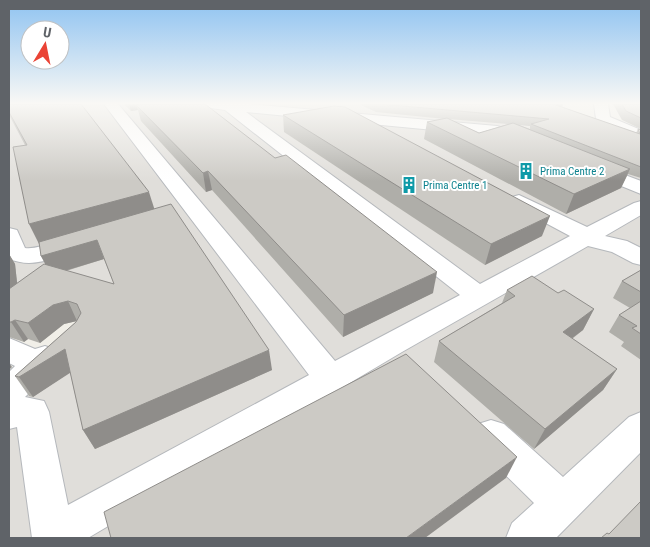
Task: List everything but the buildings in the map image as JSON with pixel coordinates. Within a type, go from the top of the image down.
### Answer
[{"type":"street","points":[[136,130],[185,211],[331,379]]},
{"type":"street","points":[[260,130],[480,297]]},
{"type":"street","points":[[381,130],[407,143]]},
{"type":"street","points":[[477,130],[507,132],[533,143]]},
{"type":"street","points":[[627,130],[641,135]]},
{"type":"street","points":[[578,162],[641,188]]},
{"type":"street","points":[[503,192],[595,240],[604,253],[633,261]]},
{"type":"street","points":[[9,414],[20,411],[32,412],[53,537],[331,379],[403,354],[480,297],[595,240],[641,208]]},
{"type":"street","points":[[9,235],[14,253],[22,257],[94,238]]},
{"type":"street","points":[[9,392],[68,339]]},
{"type":"street","points":[[9,350],[38,364]]},
{"type":"street","points":[[471,417],[563,504]]},
{"type":"street","points":[[527,538],[641,428]]},
{"type":"shaded area","points":[[9,130],[586,130],[641,143],[641,538],[9,538],[9,403],[64,372],[131,308],[9,317]]},
{"type":"place","name":"Prima Centre 2","points":[[526,171]]},
{"type":"place","name":"Prima Centre 1","points":[[409,185]]}]
